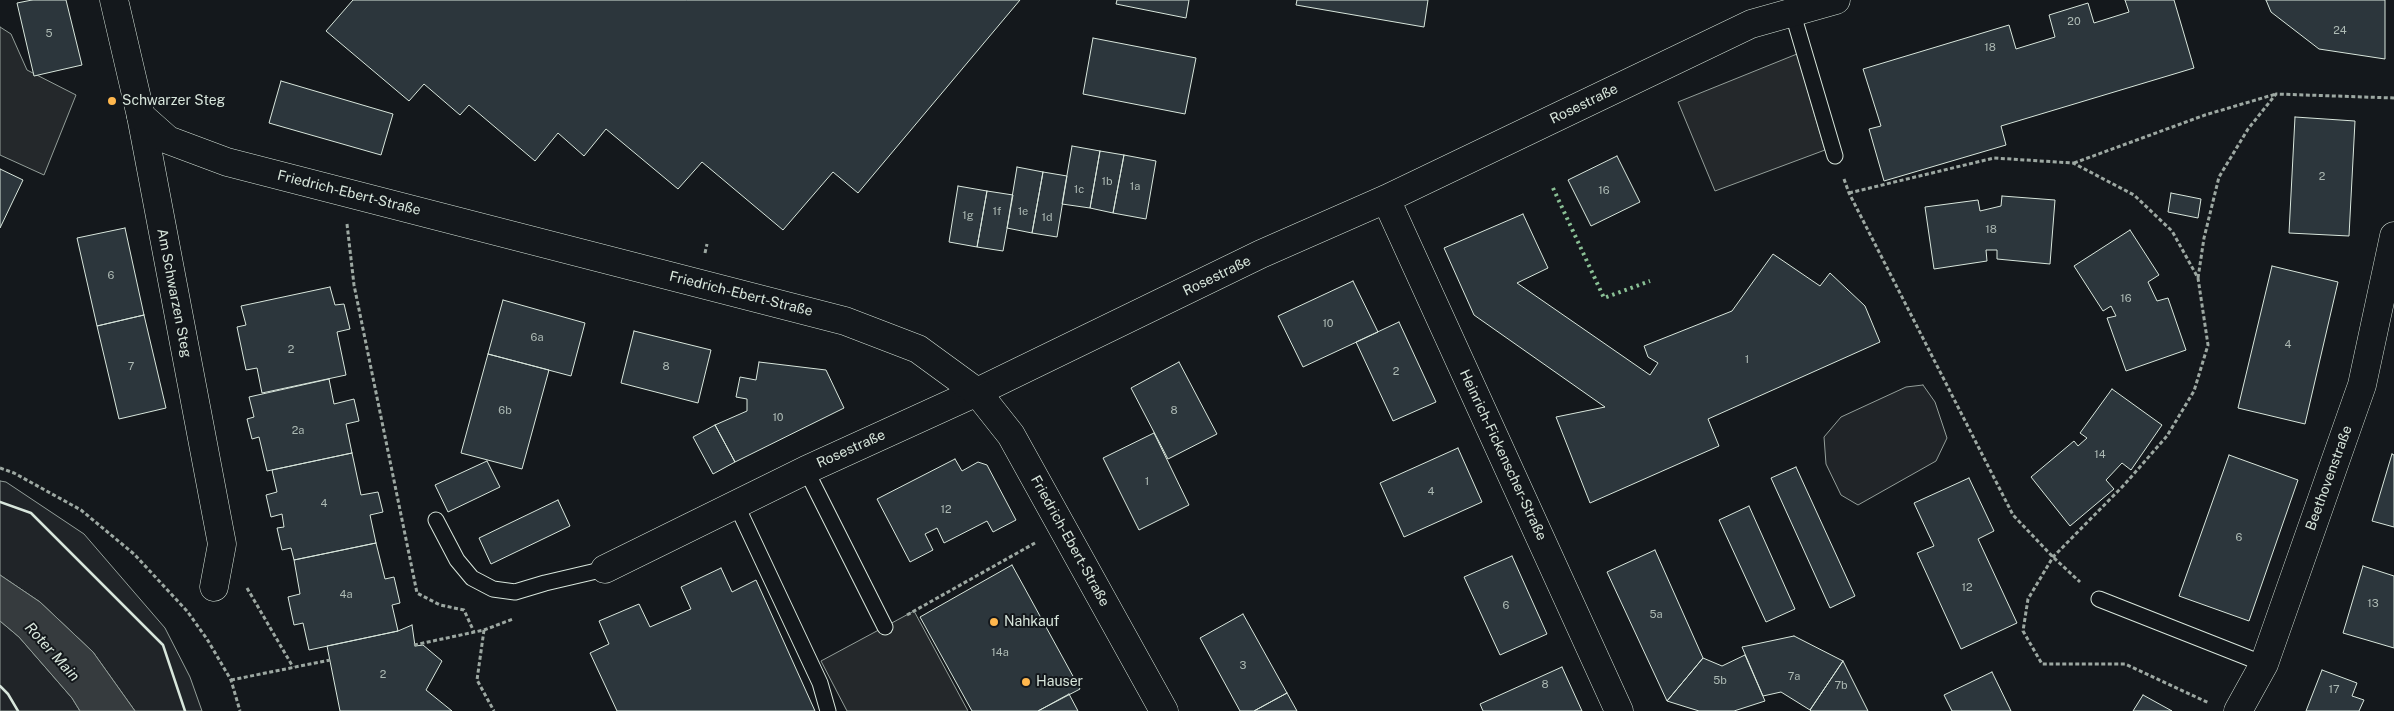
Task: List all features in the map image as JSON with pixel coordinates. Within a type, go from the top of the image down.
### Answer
[{"type":"street","name":"Am Schwarzen Steg","points":[[114,0],[141,116],[222,544],[214,586]]},
{"type":"street","name":"Rosestraße","points":[[605,569],[806,470],[977,392],[1261,254],[1386,199],[1751,12],[1792,12],[1836,0]]},
{"type":"street","name":"Friedrich-Ebert-Straße","points":[[141,116],[168,140],[227,162],[845,321],[918,349],[977,392],[1011,435],[1164,711]]},
{"type":"street","name":"Heinrich-Fickenscher-Straße","points":[[1386,199],[1619,711]]},
{"type":"street","name":"Beethovenstraße","points":[[2227,709],[2264,664],[2362,385],[2394,236]]},
{"type":"lane","points":[[1792,12],[1835,156]]},
{"type":"lane","points":[[806,470],[885,627]]},
{"type":"lane","points":[[736,504],[820,683],[828,711]]},
{"type":"lane","points":[[436,520],[457,560],[472,578],[493,590],[515,592],[605,569]]},
{"type":"lane","points":[[2099,599],[2264,664]]},
{"type":"path","points":[[1849,193],[1994,158],[2073,163],[2205,115],[2276,94],[2394,98]]},
{"type":"path","points":[[2227,709],[2126,664],[2042,664],[2024,631],[2028,600],[2053,557],[2124,485],[2167,436],[2194,391],[2208,345],[2198,278],[2204,238],[2218,178],[2248,129],[2276,94]]},
{"type":"path","points":[[1835,156],[1849,193],[2013,515],[2053,557],[2099,599]]},
{"type":"path","points":[[2073,163],[2134,195],[2172,231],[2198,278]]},
{"type":"path","points":[[346,214],[354,285],[417,593],[440,604],[464,610],[474,632]]},
{"type":"path","points":[[0,468],[14,473],[81,510],[134,554],[187,611],[207,639],[231,680],[240,711]]},
{"type":"path","points":[[885,627],[1036,542]]},
{"type":"path","points":[[246,585],[293,667]]},
{"type":"path","points":[[484,630],[477,680],[494,711]]},
{"type":"path","points":[[231,680],[330,660]]},
{"type":"shaded area","points":[[0,27],[11,34],[27,70],[76,95],[44,175],[0,155]]},
{"type":"shaded area","points":[[1797,54],[1825,150],[1715,191],[1678,102]]},
{"type":"shaded area","points":[[1923,385],[1935,402],[1947,438],[1936,461],[1858,505],[1841,495],[1826,464],[1824,437],[1841,417],[1906,387]]},
{"type":"shaded area","points":[[0,481],[6,482],[84,534],[165,628],[190,677],[202,711],[135,711],[93,652],[40,602],[0,575]]},
{"type":"shaded area","points":[[914,611],[968,711],[847,711],[821,661]]},
{"type":"shaded area","points":[[0,621],[19,637],[72,698],[80,711],[0,711]]},
{"type":"water","name":"Roter Main","points":[[0,575],[40,602],[93,652],[135,711],[80,711],[72,698],[19,637],[0,621]]},
{"type":"building","points":[[32,0],[66,0],[82,65],[34,76],[17,3]]},
{"type":"building","points":[[353,0],[1020,0],[858,193],[833,172],[783,230],[702,162],[678,189],[606,129],[584,156],[558,133],[535,161],[469,105],[460,115],[424,84],[409,101],[326,31]]},
{"type":"building","points":[[1117,0],[1189,0],[1186,18],[1116,4]]},
{"type":"building","points":[[1297,0],[1428,0],[1424,27],[1296,5]]},
{"type":"building","points":[[2125,0],[2174,0],[2194,68],[2001,126],[2006,145],[1884,181],[1869,129],[1881,126],[1863,69],[2009,25],[2016,49],[2055,37],[2049,15],[2088,3],[2094,23],[2129,12]]},
{"type":"building","points":[[2266,0],[2385,0],[2385,59],[2319,49],[2271,12]]},
{"type":"building","points":[[1093,38],[1196,58],[1185,114],[1083,94]]},
{"type":"building","points":[[281,81],[393,114],[381,155],[269,123]]},
{"type":"building","points":[[2295,117],[2355,121],[2349,236],[2289,233]]},
{"type":"building","points":[[1072,146],[1100,151],[1090,208],[1062,204]]},
{"type":"building","points":[[1100,151],[1124,155],[1113,213],[1090,208]]},
{"type":"building","points":[[1124,155],[1156,161],[1146,219],[1113,213]]},
{"type":"building","points":[[1617,156],[1640,202],[1591,226],[1568,180]]},
{"type":"building","points":[[1017,167],[1043,172],[1032,233],[1007,228]]},
{"type":"building","points":[[0,169],[23,180],[0,228]]},
{"type":"building","points":[[1043,172],[1067,176],[1057,237],[1032,233]]},
{"type":"building","points":[[958,186],[987,191],[977,247],[949,242]]},
{"type":"building","points":[[987,191],[1013,195],[1003,251],[977,247]]},
{"type":"building","points":[[2171,193],[2201,199],[2198,218],[2168,212]]},
{"type":"building","points":[[2002,196],[2055,200],[2050,264],[1997,259],[1997,250],[1986,250],[1987,261],[1934,269],[1925,207],[1978,200],[1980,211],[2001,206]]},
{"type":"building","points":[[1523,214],[1548,268],[1517,283],[1650,375],[1658,363],[1648,357],[1644,346],[1732,311],[1773,254],[1820,286],[1830,273],[1865,306],[1880,342],[1708,419],[1719,446],[1590,503],[1556,417],[1605,407],[1474,315],[1444,248]]},
{"type":"building","points":[[125,228],[144,315],[97,326],[77,238]]},
{"type":"building","points":[[2130,230],[2159,275],[2148,282],[2157,301],[2168,298],[2186,350],[2126,371],[2107,318],[2116,316],[2111,306],[2103,311],[2074,266]]},
{"type":"building","points":[[2272,266],[2338,282],[2305,424],[2238,408]]},
{"type":"building","points":[[1353,281],[1378,332],[1303,367],[1278,316]]},
{"type":"building","points":[[330,287],[335,305],[344,304],[350,329],[337,332],[346,375],[262,393],[257,368],[246,370],[237,327],[246,325],[241,306]]},
{"type":"building","points":[[503,300],[585,323],[571,376],[488,354]]},
{"type":"building","points":[[144,315],[166,408],[119,419],[97,326]]},
{"type":"building","points":[[1399,322],[1436,402],[1393,421],[1356,342]]},
{"type":"building","points":[[634,331],[711,350],[698,403],[621,383]]},
{"type":"building","points":[[488,354],[549,370],[522,469],[461,453]]},
{"type":"building","points":[[759,362],[826,370],[844,408],[735,462],[715,425],[747,411],[747,399],[736,397],[740,377],[756,380]]},
{"type":"building","points":[[1179,362],[1217,434],[1168,459],[1131,388]]},
{"type":"building","points":[[329,379],[334,404],[354,399],[359,421],[346,424],[352,453],[267,471],[259,437],[252,439],[247,419],[254,417],[249,397]]},
{"type":"building","points":[[2112,389],[2162,425],[2131,470],[2122,463],[2106,480],[2114,489],[2070,526],[2031,477],[2074,441],[2078,446],[2087,438],[2080,433]]},
{"type":"building","points":[[715,425],[735,462],[713,474],[693,437]]},
{"type":"building","points":[[1154,433],[1189,505],[1139,530],[1103,458]]},
{"type":"building","points":[[1458,448],[1482,502],[1404,537],[1380,483]]},
{"type":"building","points":[[352,453],[361,495],[378,492],[383,512],[370,515],[376,543],[294,560],[291,548],[282,550],[277,528],[284,527],[282,514],[271,517],[266,495],[277,492],[272,470]]},
{"type":"building","points":[[2392,454],[2394,455],[2394,527],[2372,521]]},
{"type":"building","points":[[2229,455],[2298,480],[2249,621],[2179,596]]},
{"type":"building","points":[[955,459],[962,471],[978,462],[987,465],[1016,520],[993,532],[987,521],[944,543],[937,528],[925,534],[933,550],[910,562],[877,499]]},
{"type":"building","points":[[487,461],[500,487],[448,512],[435,485]]},
{"type":"building","points":[[1796,467],[1855,596],[1830,608],[1771,478]]},
{"type":"building","points":[[1969,478],[1994,531],[1978,539],[2017,623],[1961,649],[1917,553],[1934,546],[1914,503]]},
{"type":"building","points":[[558,500],[570,526],[491,564],[479,538]]},
{"type":"building","points":[[1749,506],[1795,609],[1766,622],[1719,520]]},
{"type":"building","points":[[376,543],[385,579],[394,577],[400,603],[392,605],[398,631],[309,650],[303,623],[294,625],[288,597],[300,594],[294,560]]},
{"type":"building","points":[[1655,550],[1703,658],[1667,701],[1607,572]]},
{"type":"building","points":[[1512,556],[1547,634],[1500,655],[1464,577]]},
{"type":"building","points":[[1012,565],[1080,689],[1038,711],[972,711],[920,617]]},
{"type":"building","points":[[2363,566],[2394,576],[2394,648],[2343,633]]},
{"type":"building","points":[[721,568],[732,592],[756,580],[815,711],[617,711],[590,653],[609,644],[599,621],[639,604],[650,627],[691,609],[681,587]]},
{"type":"building","points":[[1243,614],[1287,693],[1254,711],[1240,711],[1200,638]]},
{"type":"building","points":[[412,625],[415,646],[423,645],[442,661],[426,690],[452,711],[340,711],[327,646],[398,631]]},
{"type":"building","points":[[1794,636],[1843,661],[1810,710],[1781,692],[1763,696],[1742,647]]},
{"type":"building","points":[[1745,655],[1765,701],[1734,711],[1699,711],[1667,701],[1703,658],[1722,666]]},
{"type":"building","points":[[1843,661],[1868,711],[1811,711],[1810,710]]},
{"type":"building","points":[[1562,667],[1582,711],[1483,711],[1480,704]]},
{"type":"building","points":[[2322,670],[2357,683],[2352,696],[2364,700],[2359,711],[2306,711]]},
{"type":"building","points":[[1992,672],[2011,711],[1952,711],[1944,695]]},
{"type":"building","points":[[1287,693],[1297,711],[1254,711]]},
{"type":"building","points":[[1069,694],[1078,711],[1038,711]]},
{"type":"building","points":[[2143,695],[2172,711],[2133,711]]},
{"type":"hedge","points":[[1553,188],[1604,298],[1650,281]]},
{"type":"wall","points":[[0,502],[31,513],[163,645],[185,711]]},
{"type":"wall","points":[[0,686],[8,694],[18,711]]},
{"type":"place","name":"Schwarzer Steg","points":[[112,101]]},
{"type":"place","name":"Nahkauf","points":[[994,622]]},
{"type":"place","name":"Hauser","points":[[1026,682]]}]
